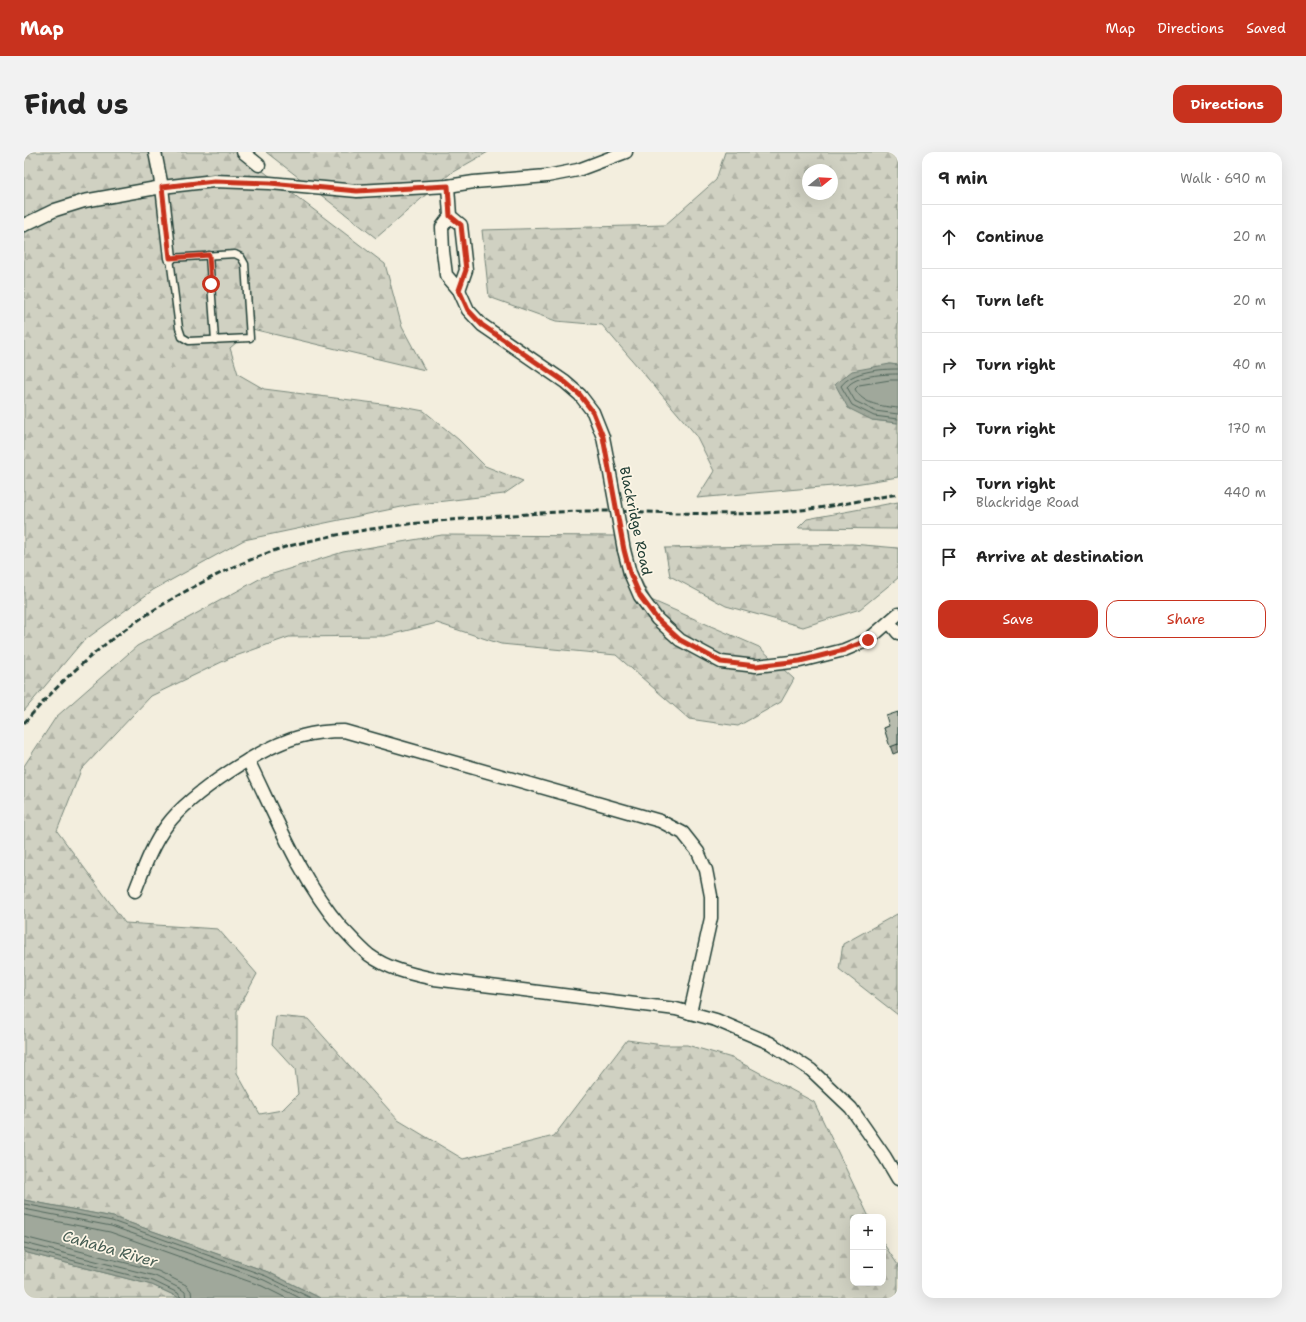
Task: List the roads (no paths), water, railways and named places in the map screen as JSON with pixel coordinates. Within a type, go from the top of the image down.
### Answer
[{"type":"street","points":[[155,152],[162,187],[170,258]]},
{"type":"street","points":[[243,152],[259,165]]},
{"type":"street","points":[[24,224],[55,210],[84,201],[162,187],[214,181],[270,183],[357,191],[448,186],[474,182],[547,176],[578,170],[626,152]]},
{"type":"street","name":"Blackridge Road","points":[[448,186],[450,216],[442,227],[442,251],[446,275],[459,290],[468,310],[482,325],[565,382],[580,395],[593,412],[603,437],[624,550],[630,573],[640,596],[657,619],[680,640],[721,662],[756,666],[800,661],[844,650],[868,640],[894,618]]},
{"type":"street","points":[[450,216],[461,225],[466,270],[459,290]]},
{"type":"street","points":[[894,618],[898,633]]},
{"type":"street","points":[[135,891],[150,854],[167,825],[194,797],[248,760],[273,747],[301,736],[328,731],[344,731],[660,821],[684,833],[698,852],[706,870],[711,896],[711,918],[690,1013]]},
{"type":"street","points":[[248,760],[301,870],[327,910],[350,937],[369,955],[396,970],[434,979],[676,1009],[716,1020],[770,1043],[811,1070],[851,1108],[898,1178]]},
{"type":"lane","points":[[235,254],[240,257],[245,264],[250,338],[189,341],[182,337],[179,328],[170,258],[209,255],[235,254]]},
{"type":"lane","points":[[209,255],[215,340]]},
{"type":"water","points":[[890,364],[898,365],[898,423],[872,420],[848,408],[835,384],[852,371]]},
{"type":"water","name":"Cahaba River","points":[[24,1200],[113,1217],[268,1272],[320,1298],[180,1298],[152,1285],[24,1252]]},
{"type":"railway","points":[[24,723],[60,684],[83,663],[104,645],[149,613],[173,598],[223,572],[273,551],[291,546],[330,536],[371,529],[536,513],[620,511],[749,514],[825,507],[898,494]]}]
